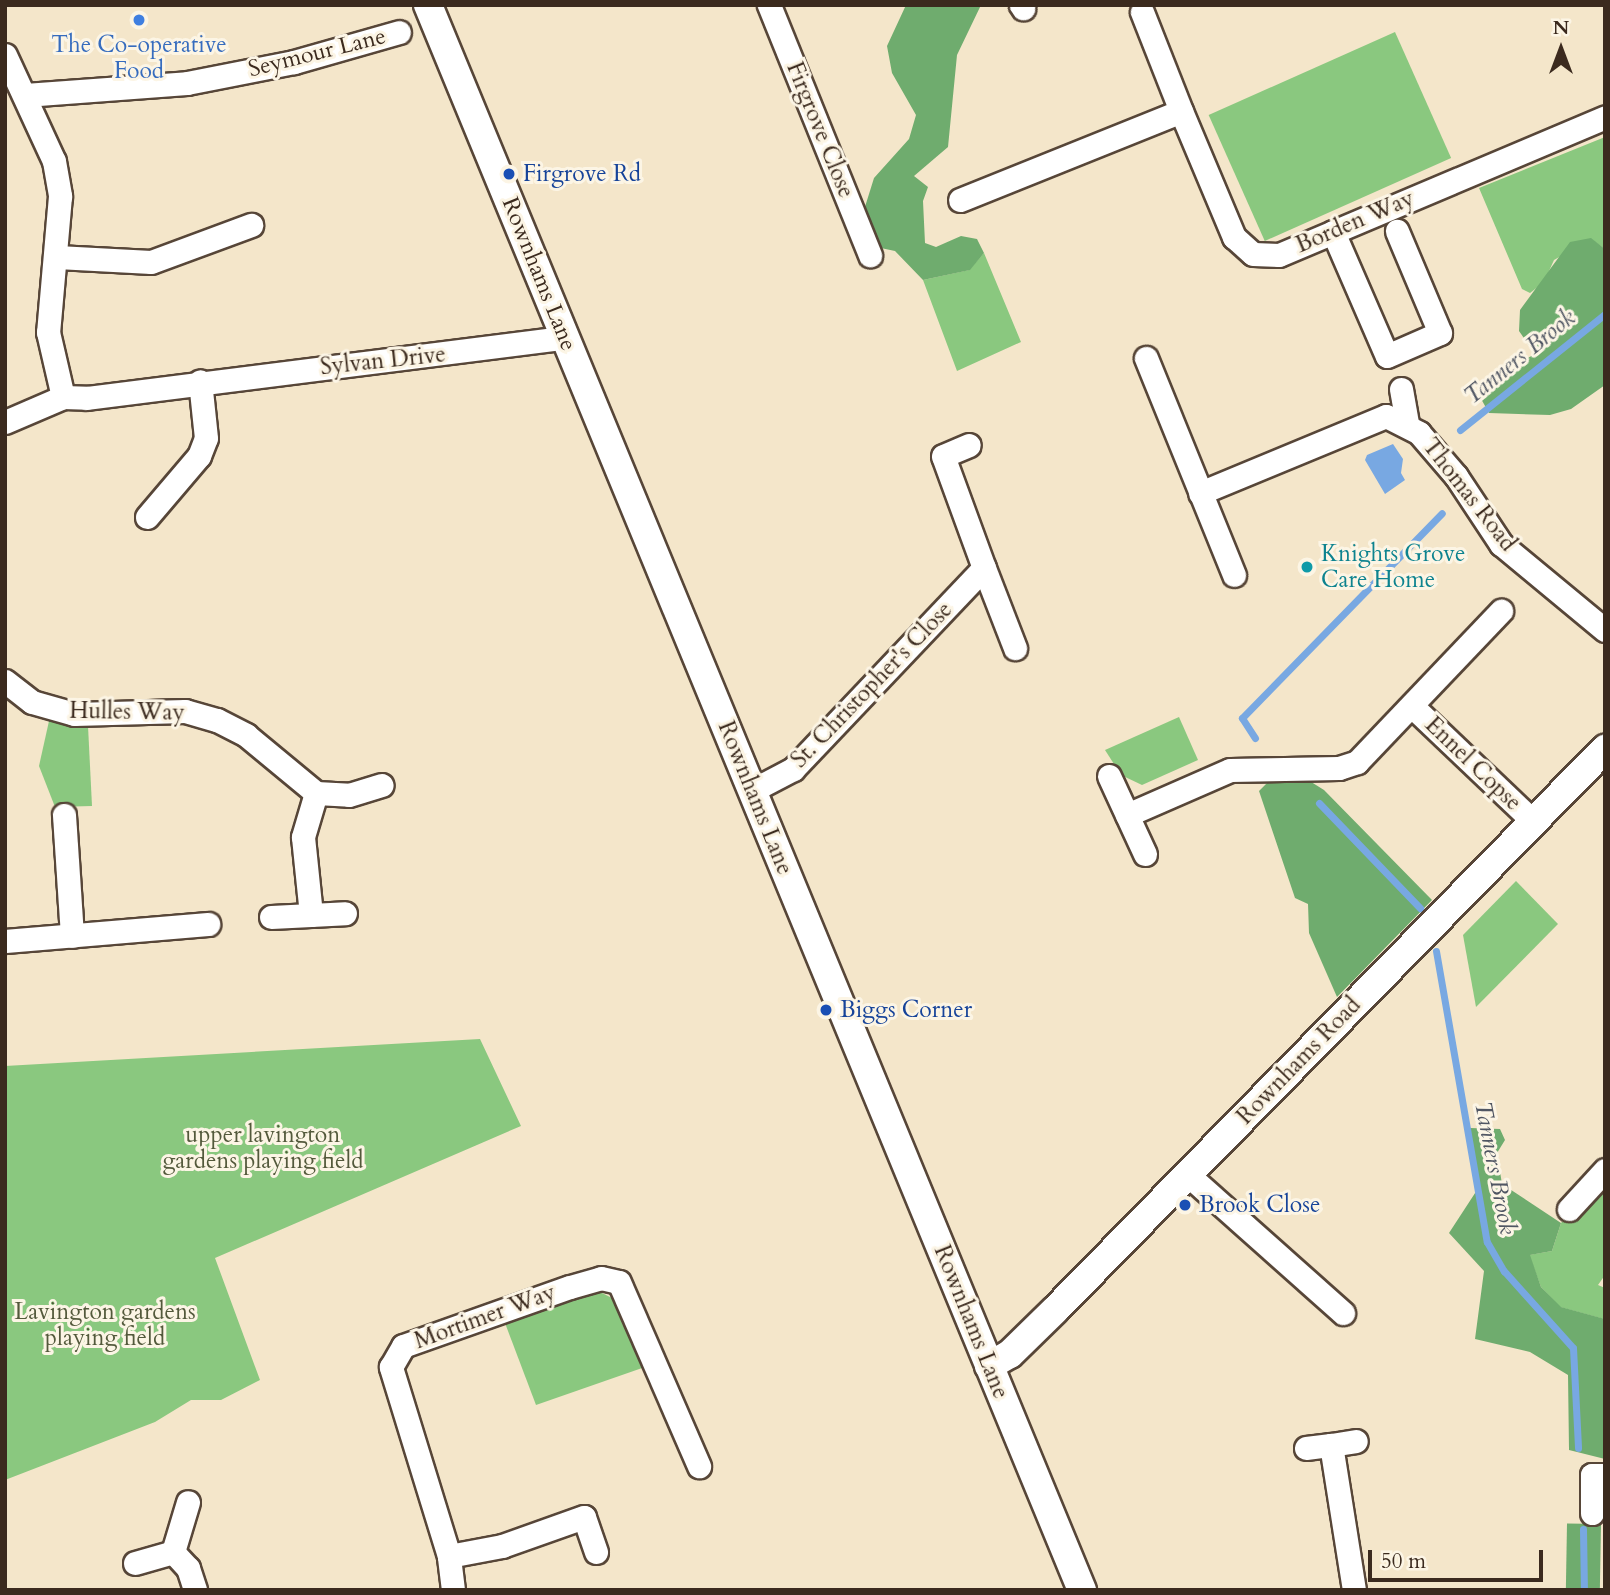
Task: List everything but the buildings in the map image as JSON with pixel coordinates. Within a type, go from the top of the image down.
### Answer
[{"type":"street","name":"Rownhams Lane","points":[[428,5],[1082,1590]]},
{"type":"street","name":"Firgrove Close","points":[[769,5],[870,255]]},
{"type":"street","name":"Borden Way","points":[[1142,12],[1234,237],[1253,254],[1279,254],[1605,117]]},
{"type":"street","name":"Seymour Lane","points":[[26,95],[187,83],[294,62],[399,32]]},
{"type":"street","points":[[5,55],[26,95],[54,161],[60,196],[57,257],[48,332],[63,397]]},
{"type":"street","points":[[960,200],[1181,111]]},
{"type":"street","points":[[57,257],[151,262],[251,225]]},
{"type":"street","points":[[1333,232],[1387,356],[1440,333],[1397,231]]},
{"type":"street","name":"Sylvan Drive","points":[[5,422],[63,397],[88,398],[200,381],[565,338]]},
{"type":"street","points":[[1146,358],[1234,575]]},
{"type":"street","points":[[147,517],[199,456],[206,438],[200,381]]},
{"type":"street","points":[[1401,389],[1407,424]]},
{"type":"street","name":"Thomas Road","points":[[1200,493],[1386,416],[1407,424],[1456,476],[1501,544],[1605,629]]},
{"type":"street","points":[[968,445],[943,456],[1015,648]]},
{"type":"street","name":"St. Christopher's Close","points":[[753,790],[793,769],[984,568]]},
{"type":"street","name":"Ennel Copse","points":[[1127,815],[1230,770],[1339,768],[1357,762],[1501,611]]},
{"type":"street","name":"Hulles Way","points":[[8,692],[74,714],[185,711],[218,720],[246,735],[316,793]]},
{"type":"street","name":"Ennel Copse","points":[[1412,705],[1534,822]]},
{"type":"street","name":"Rownhams Road","points":[[989,1366],[1010,1354],[1605,749]]},
{"type":"street","points":[[1109,776],[1145,854]]},
{"type":"street","points":[[311,915],[303,837],[316,793],[349,795],[382,785]]},
{"type":"street","points":[[64,814],[72,936]]},
{"type":"street","points":[[271,917],[345,913]]},
{"type":"street","points":[[5,942],[208,924]]},
{"type":"street","points":[[1569,1209],[1605,1170]]},
{"type":"street","points":[[1187,1174],[1343,1313]]},
{"type":"street","name":"Mortimer Way","points":[[453,1590],[449,1556],[391,1367],[403,1346],[570,1287],[601,1278],[619,1282],[699,1466]]},
{"type":"street","points":[[1306,1448],[1356,1441]]},
{"type":"street","points":[[1331,1445],[1354,1590]]},
{"type":"street","points":[[1592,1513],[1592,1475],[1605,1475]]},
{"type":"street","points":[[173,1552],[188,1502]]},
{"type":"street","points":[[449,1556],[502,1546],[584,1517],[596,1552]]},
{"type":"street","points":[[135,1563],[173,1552]]},
{"type":"street","points":[[173,1552],[188,1568],[195,1590]]},
{"type":"green space","points":[[906,5],[981,5],[957,55],[948,147],[914,176],[928,187],[923,201],[925,243],[936,247],[961,236],[977,239],[984,253],[970,270],[923,280],[895,251],[876,247],[864,210],[874,178],[909,139],[916,115],[892,73],[887,46]]},
{"type":"green space","points":[[1395,32],[1451,158],[1265,241],[1209,115]]},
{"type":"green space","points":[[1605,137],[1605,249],[1591,239],[1554,260],[1544,282],[1530,293],[1522,289],[1479,188]]},
{"type":"green space","points":[[1591,238],[1605,249],[1605,385],[1571,409],[1550,415],[1489,413],[1480,397],[1513,366],[1535,354],[1519,331],[1520,310],[1570,242]]},
{"type":"green space","points":[[984,253],[1021,342],[957,371],[923,280],[969,270]]},
{"type":"green space","points":[[1179,717],[1198,760],[1142,785],[1121,775],[1105,750]]},
{"type":"green space","points":[[49,721],[88,726],[92,806],[55,807],[39,766]]},
{"type":"green space","points":[[1300,775],[1324,790],[1432,900],[1337,997],[1309,933],[1308,904],[1295,898],[1259,791],[1271,779]]},
{"type":"green space","points":[[1516,881],[1558,924],[1476,1007],[1463,935]]},
{"type":"green space","points":[[480,1039],[521,1126],[215,1258],[260,1380],[221,1400],[191,1400],[155,1422],[5,1480],[5,1066]]},
{"type":"green space","points":[[1470,1128],[1500,1129],[1505,1140],[1497,1153],[1502,1184],[1561,1223],[1552,1251],[1530,1255],[1541,1287],[1561,1307],[1605,1319],[1605,1459],[1569,1450],[1568,1375],[1530,1352],[1475,1339],[1484,1271],[1449,1233],[1479,1187]]},
{"type":"green space","points":[[1605,1178],[1605,1275],[1598,1285],[1605,1288],[1604,1319],[1560,1307],[1541,1287],[1529,1255],[1552,1251],[1561,1223]]},
{"type":"green space","points":[[598,1291],[616,1300],[645,1367],[536,1405],[505,1323]]},
{"type":"green space","points":[[1567,1523],[1601,1524],[1600,1590],[1566,1589]]},
{"type":"water","points":[[1393,444],[1403,459],[1401,473],[1405,480],[1385,494],[1365,460],[1367,455]]},
{"type":"waterway","name":"Tanners Brook","points":[[1460,430],[1605,314]]},
{"type":"waterway","name":"Tanners Brook","points":[[1255,738],[1242,718],[1442,513]]},
{"type":"waterway","points":[[1319,803],[1420,908]]},
{"type":"waterway","name":"Tanners Brook","points":[[1436,951],[1487,1242],[1504,1271],[1573,1348],[1578,1448]]},
{"type":"waterway","name":"Tanners Brook","points":[[1583,1529],[1584,1590]]},
{"type":"place","name":"The Co-operative Food","points":[[139,20]]},
{"type":"place","name":"Firgrove Rd","points":[[509,174]]},
{"type":"place","name":"Knights Grove Care Home","points":[[1307,567]]},
{"type":"place","name":"Biggs Corner","points":[[826,1010]]},
{"type":"place","name":"Brook Close","points":[[1185,1205]]},
{"type":"park label","name":"upper lavington gardens playing field","points":[[263,1148]]},
{"type":"park label","name":"Lavington gardens playing field","points":[[105,1325]]}]
